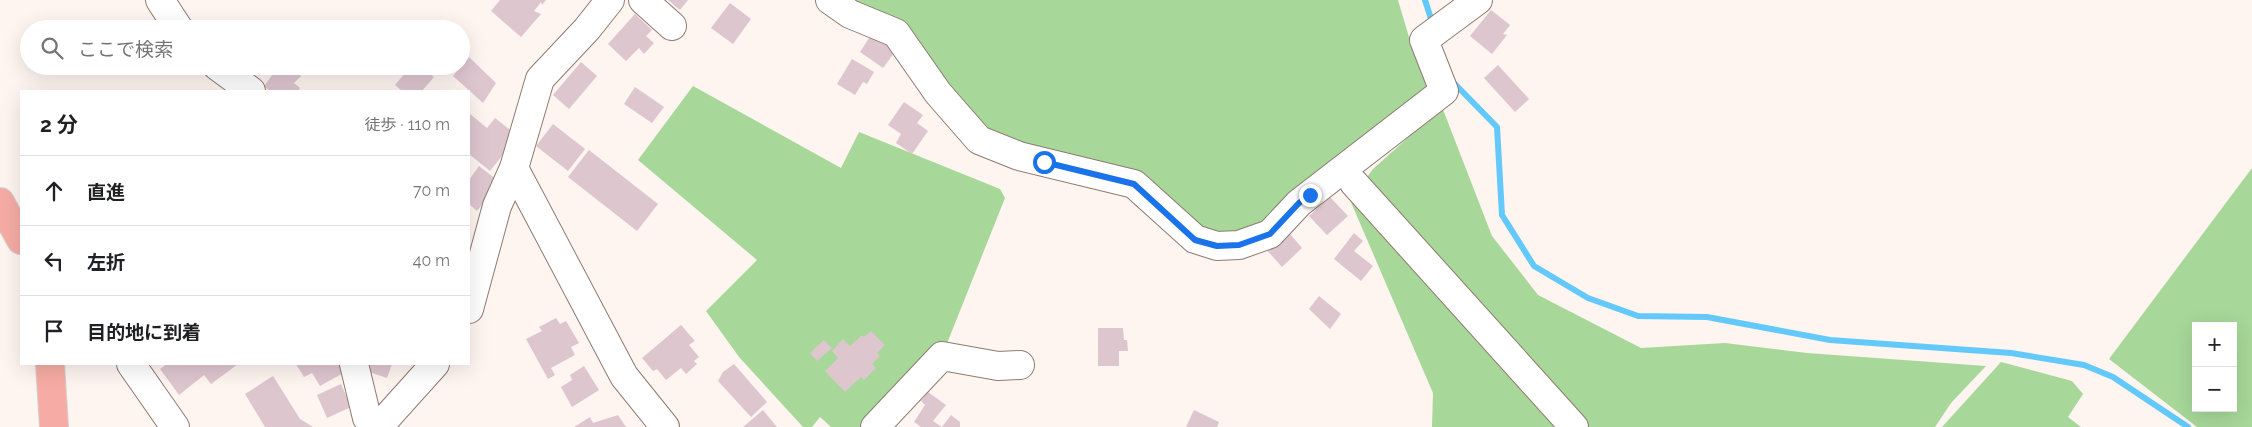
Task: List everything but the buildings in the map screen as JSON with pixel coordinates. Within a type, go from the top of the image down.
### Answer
[{"type":"main road","points":[[0,202],[20,238]]},
{"type":"main road","points":[[50,365],[54,427]]},
{"type":"street","points":[[160,0],[173,20]]},
{"type":"street","points":[[470,305],[497,206],[514,168],[540,78],[587,29],[610,0]]},
{"type":"street","points":[[643,0],[672,26]]},
{"type":"street","points":[[830,0],[850,14],[896,33],[938,93],[978,140],[1019,156],[1134,184],[1195,240],[1217,246],[1239,245],[1270,234],[1299,203],[1444,91],[1424,40],[1478,0]]},
{"type":"street","points":[[230,75],[251,90]]},
{"type":"street","points":[[514,168],[624,376],[665,427]]},
{"type":"street","points":[[1354,183],[1574,427]]},
{"type":"street","points":[[875,427],[942,356],[998,366],[1020,364]]},
{"type":"street","points":[[133,365],[175,427]]},
{"type":"street","points":[[354,365],[371,424],[434,365]]},
{"type":"green space","points":[[853,0],[1398,0],[1414,54],[1444,91],[1259,238],[1201,237],[1089,168],[984,129]]},
{"type":"green space","points":[[693,86],[841,168],[859,132],[1000,189],[1005,198],[942,356],[875,427],[831,427],[820,417],[812,427],[803,427],[739,357],[706,311],[757,260],[638,160]]},
{"type":"green space","points":[[1442,107],[1492,236],[1538,295],[1641,348],[1725,343],[1807,353],[1986,366],[1951,403],[1935,427],[1432,427],[1433,393],[1350,200],[1373,169]]},
{"type":"green space","points":[[2252,168],[2252,427],[2197,427],[2109,359]]},
{"type":"green space","points":[[2001,362],[2072,381],[2083,394],[2068,417],[2081,427],[1942,427]]},
{"type":"waterway","points":[[1425,0],[1433,25]]},
{"type":"waterway","points":[[1453,82],[1497,127],[1502,215],[1534,266],[1588,298],[1638,316],[1707,317],[1830,340],[2011,353],[2084,365],[2113,377],[2188,427]]},
{"type":"route","points":[[1044,162],[1134,184],[1195,240],[1217,246],[1239,245],[1270,234],[1299,203],[1310,195]]}]
